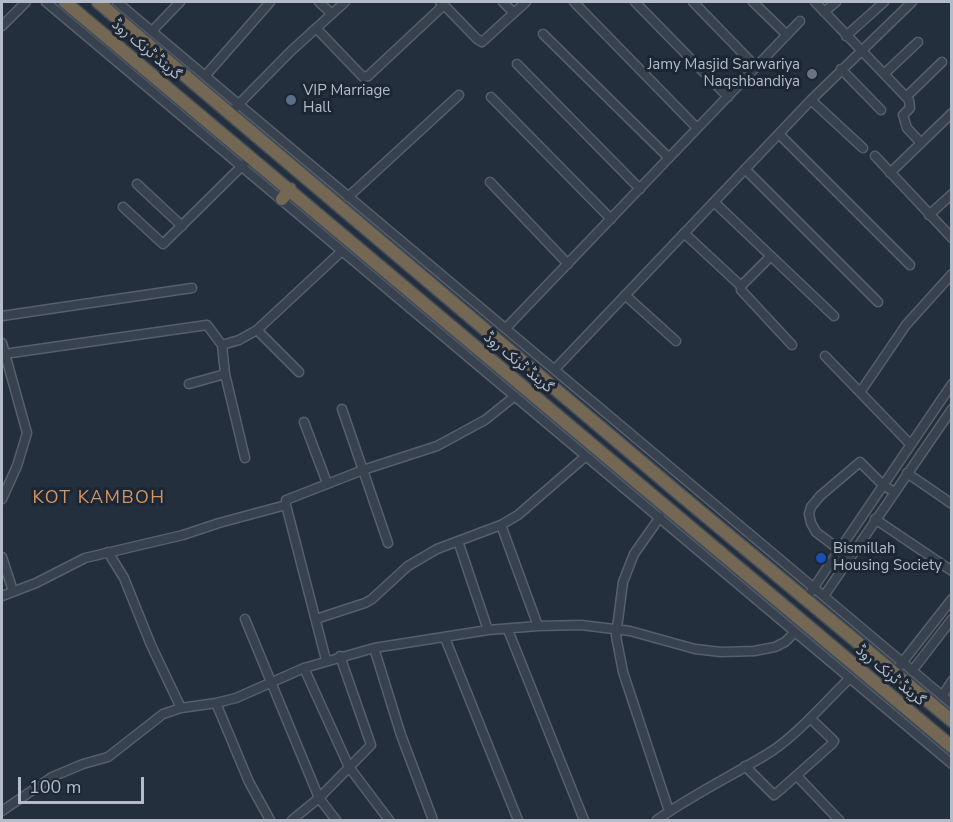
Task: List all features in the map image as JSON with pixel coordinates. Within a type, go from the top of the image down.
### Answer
[{"type":"highway","name":"گرینڈ ٹرنک روڈ","points":[[65,2],[290,189],[365,261],[665,515],[951,747]]},
{"type":"highway","name":"گرینڈ ٹرنک روڈ","points":[[98,2],[234,108],[283,158],[707,517],[806,598],[898,668],[951,721]]},
{"type":"highway","points":[[271,173],[283,158]]},
{"type":"highway","points":[[282,199],[290,189]]},
{"type":"highway","points":[[665,515],[683,497]]},
{"type":"street","points":[[2,26],[26,2]]},
{"type":"street","points":[[46,2],[342,251],[365,261],[515,396],[586,456],[665,515],[795,632],[951,764]]},
{"type":"street","points":[[117,2],[206,75],[234,108],[348,197],[824,596],[898,668],[912,671],[951,704]]},
{"type":"street","points":[[152,31],[180,2]]},
{"type":"street","points":[[206,75],[270,2]]},
{"type":"street","points":[[320,2],[332,14]]},
{"type":"street","points":[[234,108],[345,2]]},
{"type":"street","points":[[503,2],[514,13]]},
{"type":"street","points":[[316,28],[363,76],[368,76],[442,3],[482,42],[526,2]]},
{"type":"street","points":[[574,2],[697,128]]},
{"type":"street","points":[[634,2],[728,97]]},
{"type":"street","points":[[693,2],[756,67]]},
{"type":"street","points":[[753,2],[787,35]]},
{"type":"street","points":[[815,2],[906,97],[911,104],[903,115],[904,123],[920,142]]},
{"type":"street","points":[[824,12],[836,2]]},
{"type":"street","points":[[846,36],[884,2]]},
{"type":"street","points":[[555,369],[841,69],[912,2]]},
{"type":"street","points":[[506,328],[800,21]]},
{"type":"street","points":[[543,34],[669,158]]},
{"type":"street","points":[[884,74],[918,42]]},
{"type":"street","points":[[906,97],[942,62]]},
{"type":"street","points":[[518,64],[640,189]]},
{"type":"street","points":[[841,69],[882,110]]},
{"type":"street","points":[[348,197],[459,95]]},
{"type":"street","points":[[491,97],[611,219]]},
{"type":"street","points":[[811,100],[863,148]]},
{"type":"street","points":[[890,172],[951,113]]},
{"type":"street","points":[[779,134],[910,265]]},
{"type":"street","points":[[123,207],[160,243],[165,243],[243,166],[250,156]]},
{"type":"street","points":[[875,156],[951,238]]},
{"type":"street","points":[[745,169],[878,302]]},
{"type":"street","points":[[490,182],[568,264]]},
{"type":"street","points":[[137,184],[182,226]]},
{"type":"street","points":[[929,215],[951,194]]},
{"type":"street","points":[[714,202],[834,316]]},
{"type":"street","points":[[684,233],[741,286],[745,295],[792,345]]},
{"type":"street","points":[[222,345],[239,340],[257,330],[342,251]]},
{"type":"street","points":[[741,286],[771,256]]},
{"type":"street","points":[[861,391],[906,325],[951,274]]},
{"type":"street","points":[[2,316],[192,288]]},
{"type":"street","points":[[625,295],[676,341]]},
{"type":"street","points":[[4,354],[207,326],[222,345],[225,374],[245,458]]},
{"type":"street","points":[[257,330],[299,372]]},
{"type":"street","points":[[2,343],[27,434],[18,466],[2,499]]},
{"type":"street","points":[[825,356],[910,444]]},
{"type":"street","points":[[189,384],[225,374]]},
{"type":"street","points":[[806,598],[951,384]]},
{"type":"street","points":[[326,660],[286,500],[363,470],[437,446],[485,420],[515,396]]},
{"type":"street","points":[[342,409],[388,543]]},
{"type":"street","points":[[824,596],[951,409]]},
{"type":"street","points":[[304,422],[327,483]]},
{"type":"street","points":[[614,438],[624,428]]},
{"type":"street","points":[[316,619],[372,599],[408,566],[437,549],[501,525],[518,515],[586,456]]},
{"type":"street","points":[[849,556],[813,528],[809,514],[814,502],[860,462],[883,485],[894,492]]},
{"type":"street","points":[[907,473],[951,504]]},
{"type":"street","points":[[2,596],[36,583],[85,558],[183,535],[286,505]]},
{"type":"street","points":[[707,517],[717,505]]},
{"type":"street","points":[[665,515],[634,554],[623,582],[616,636],[623,672],[669,812]]},
{"type":"street","points":[[875,519],[951,571]]},
{"type":"street","points":[[501,525],[538,626]]},
{"type":"street","points":[[458,541],[488,630]]},
{"type":"street","points":[[108,552],[124,578],[150,645],[181,708]]},
{"type":"street","points":[[2,557],[13,591]]},
{"type":"street","points":[[898,668],[951,599]]},
{"type":"street","points":[[245,619],[319,798],[336,820]]},
{"type":"street","points":[[912,671],[951,619]]},
{"type":"street","points":[[2,812],[52,777],[83,764],[108,757],[163,714],[181,708],[236,698],[326,660],[374,648],[488,630],[538,626],[581,626],[630,631],[695,649],[721,652],[754,651],[785,642],[795,632]]},
{"type":"street","points":[[508,630],[584,820]]},
{"type":"street","points":[[445,638],[518,820]]},
{"type":"street","points":[[374,648],[401,735],[433,820]]},
{"type":"street","points":[[292,820],[319,798],[371,745],[340,656]]},
{"type":"street","points":[[304,668],[349,767],[389,820]]},
{"type":"street","points":[[657,820],[773,750],[810,718],[850,678]]},
{"type":"street","points":[[942,696],[951,681]]},
{"type":"street","points":[[216,703],[249,782],[270,820]]},
{"type":"street","points":[[745,766],[774,795],[834,741],[810,718]]},
{"type":"street","points":[[797,776],[839,820]]},
{"type":"place","name":"Jamy Masjid Sarwariya Naqshbandiya","points":[[812,74]]},
{"type":"place","name":"VIP Marriage Hall","points":[[291,100]]},
{"type":"place","name":"Bismillah Housing Society","points":[[821,558]]},
{"type":"district","name":"KOT KAMBOH","points":[[99,499]]}]
